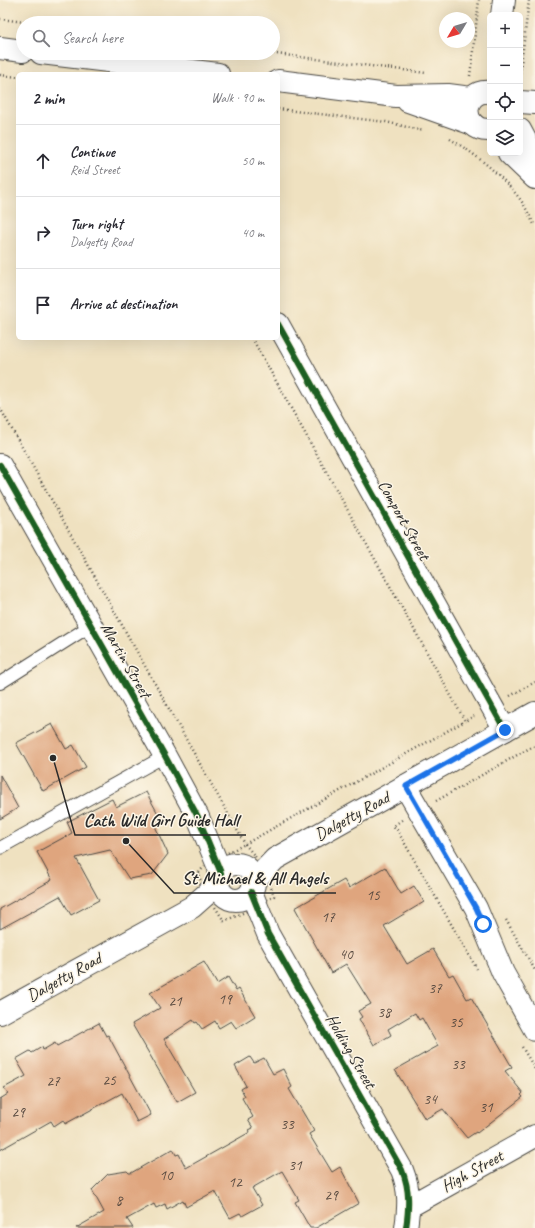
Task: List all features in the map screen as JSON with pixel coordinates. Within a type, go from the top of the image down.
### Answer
[{"type":"street","points":[[502,12],[504,0]]},
{"type":"street","points":[[0,48],[16,50]]},
{"type":"street","points":[[86,60],[150,70],[184,72]]},
{"type":"street","points":[[280,82],[396,96],[448,95],[481,87]]},
{"type":"street","points":[[481,87],[468,103],[467,114],[483,130]]},
{"type":"street","points":[[396,96],[483,130]]},
{"type":"street","points":[[523,102],[535,103]]},
{"type":"street","points":[[523,142],[535,178]]},
{"type":"street","name":"Comport Street","points":[[280,328],[505,730]]},
{"type":"street","name":"Martin Street","points":[[0,465],[236,882]]},
{"type":"street","name":"Dalgetty Road","points":[[0,1013],[192,907],[535,713]]},
{"type":"street","points":[[406,786],[476,908],[527,1036]]},
{"type":"street","name":"Holding Street","points":[[236,882],[268,934],[402,1170],[408,1186],[410,1206],[406,1228]]},
{"type":"street","name":"High Street","points":[[410,1206],[535,1136]]},
{"type":"lane","points":[[0,683],[90,626]]},
{"type":"lane","points":[[0,848],[165,756]]},
{"type":"path","points":[[480,0],[481,87]]},
{"type":"path","points":[[523,49],[529,0]]},
{"type":"path","points":[[0,19],[16,21]]},
{"type":"path","points":[[280,54],[432,74]]},
{"type":"path","points":[[0,75],[16,77]]},
{"type":"path","points":[[280,109],[386,122],[427,131]]},
{"type":"path","points":[[447,138],[464,148],[498,176],[519,198],[535,226]]},
{"type":"path","points":[[253,340],[464,721]]},
{"type":"path","points":[[0,408],[245,844],[535,682]]},
{"type":"path","points":[[481,976],[397,830],[393,826],[535,745]]},
{"type":"path","points":[[527,1036],[535,1070]]},
{"type":"building","points":[[52,724],[66,749],[73,745],[86,767],[43,791],[16,743]]},
{"type":"building","points":[[0,775],[18,808],[0,819]]},
{"type":"building","points":[[146,792],[161,819],[155,826],[168,854],[152,875],[129,879],[110,850],[76,858],[99,900],[71,915],[60,896],[0,929],[0,909],[52,880],[37,852],[72,833],[67,822],[112,799],[116,807]]},
{"type":"building","points":[[385,867],[401,894],[414,886],[424,902],[384,926],[407,964],[433,949],[449,976],[453,974],[467,999],[471,997],[512,1067],[505,1071],[523,1093],[521,1095],[523,1097],[477,1133],[476,1132],[467,1138],[443,1109],[425,1119],[395,1070],[438,1046],[422,1018],[419,1020],[415,1013],[388,1029],[391,1035],[374,1045],[359,1019],[362,1017],[358,1011],[371,1004],[346,964],[331,973],[295,908],[344,880],[349,888]]},
{"type":"building","points":[[204,962],[217,984],[228,977],[236,991],[239,989],[255,1016],[236,1028],[231,1021],[219,1028],[215,1021],[202,1029],[197,1022],[195,1023],[193,1020],[164,1039],[195,1092],[177,1102],[132,1024],[160,1008],[150,993]]},
{"type":"building","points":[[99,1023],[106,1036],[108,1035],[151,1115],[137,1122],[122,1093],[65,1124],[63,1120],[54,1126],[51,1121],[0,1150],[0,1099],[8,1094],[4,1088],[26,1076],[16,1059],[30,1051],[32,1053],[42,1047],[43,1050],[55,1043],[57,1046]]},
{"type":"building","points":[[250,1057],[254,1063],[264,1058],[273,1074],[283,1069],[292,1087],[289,1089],[314,1131],[309,1134],[332,1172],[340,1167],[359,1203],[316,1228],[310,1228],[295,1202],[299,1200],[282,1171],[252,1188],[262,1205],[242,1216],[240,1213],[230,1218],[215,1191],[186,1207],[183,1200],[167,1209],[165,1204],[156,1208],[154,1204],[127,1219],[133,1228],[76,1228],[104,1212],[92,1190],[108,1174],[127,1171],[131,1173],[173,1149],[176,1155],[179,1154],[186,1168],[250,1132],[249,1130],[253,1128],[248,1120],[253,1117],[242,1098],[245,1096],[241,1089],[246,1086],[235,1066]]},
{"type":"cycle path","points":[[280,328],[505,730]]},
{"type":"cycle path","points":[[0,465],[165,756],[198,817],[221,873]]},
{"type":"cycle path","points":[[251,892],[268,934],[402,1170],[405,1177],[408,1199],[406,1228]]},
{"type":"place","name":"Cath Wild Girl Guide Hall","points":[[53,758]]},
{"type":"place","name":"St Michael & All Angels","points":[[126,841]]},
{"type":"route","points":[[483,924],[476,908],[406,786],[505,730]]}]
